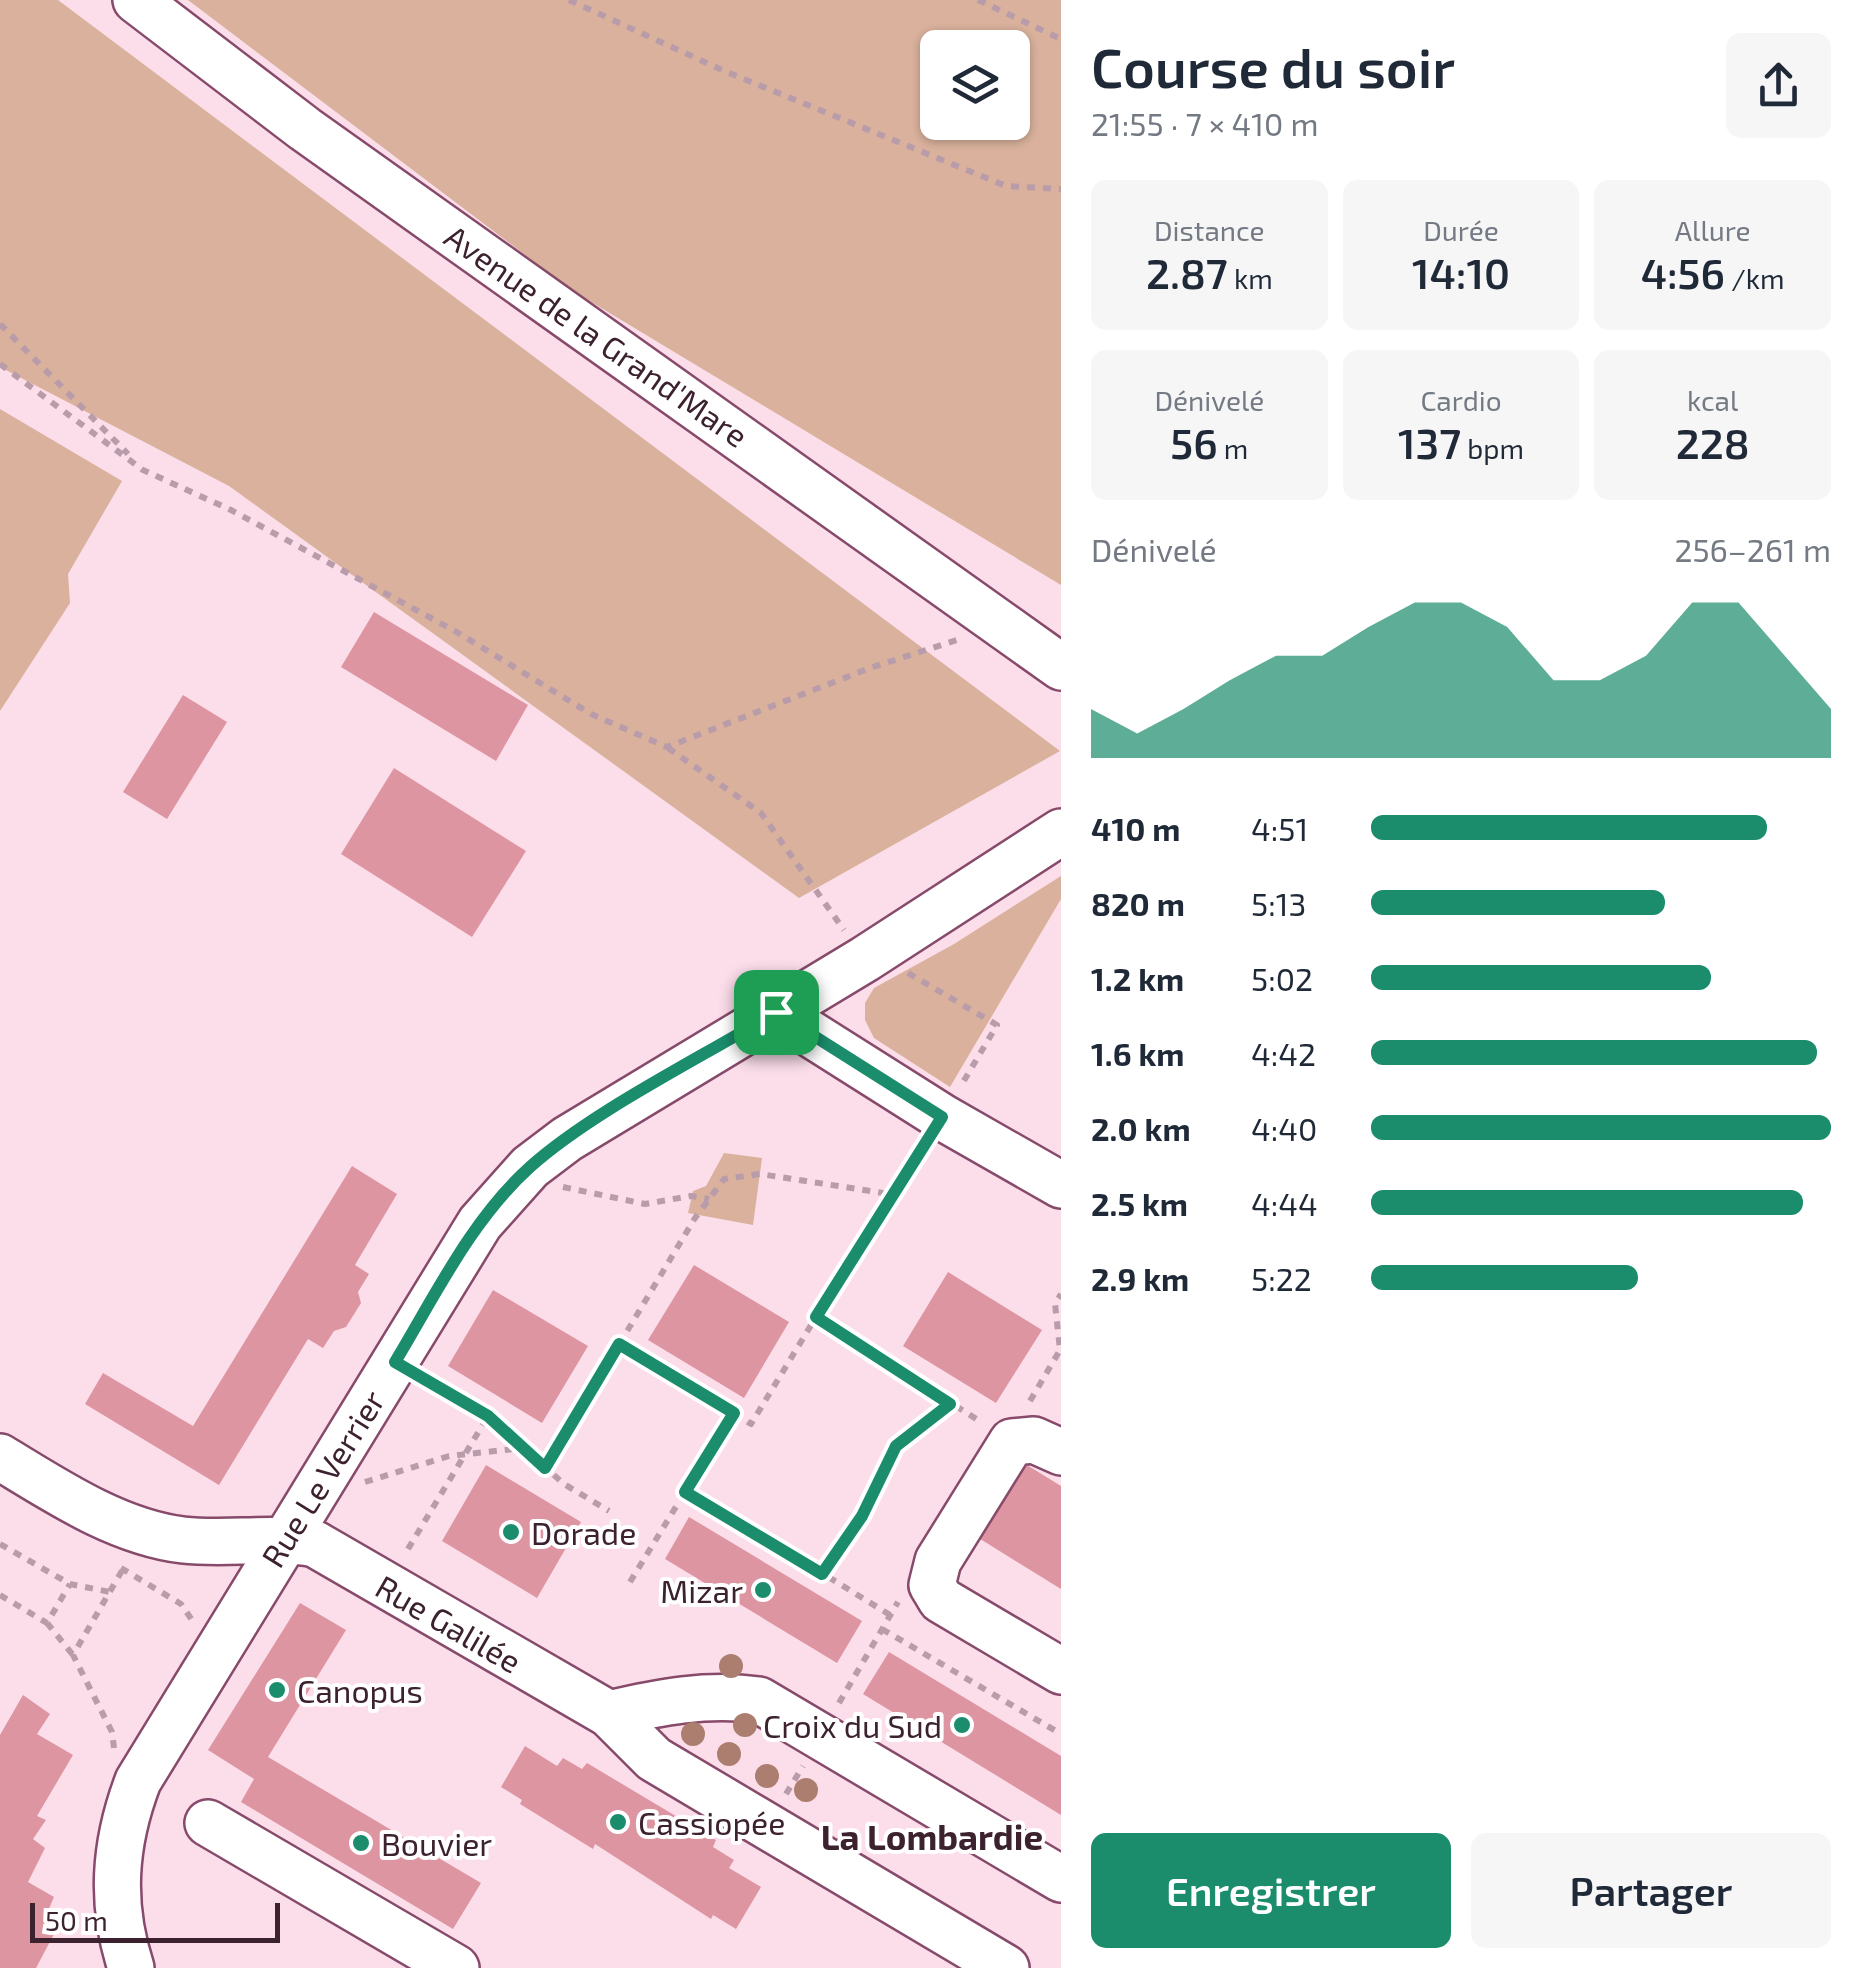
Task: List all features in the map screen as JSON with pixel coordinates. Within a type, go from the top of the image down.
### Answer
[{"type":"street","name":"Avenue de la Grand'Mare","points":[[136,0],[305,129],[645,367],[979,612],[1061,667]]},
{"type":"street","name":"Rue Le Verrier","points":[[131,1968],[120,1926],[117,1854],[138,1781],[480,1223],[530,1167],[566,1139],[865,959],[1061,832]]},
{"type":"street","points":[[776,1012],[942,1117],[1061,1185]]},
{"type":"street","points":[[1061,1452],[1034,1440],[1012,1442],[938,1560],[932,1585],[941,1600],[1061,1671]]},
{"type":"street","points":[[0,1457],[146,1533],[220,1543],[287,1539]]},
{"type":"street","name":"Rue Galilée","points":[[287,1539],[314,1544],[609,1714],[654,1759],[1006,1968]]},
{"type":"street","points":[[609,1714],[673,1699],[728,1696],[759,1700],[1061,1879]]},
{"type":"street","points":[[208,1823],[451,1966]]},
{"type":"path","points":[[569,0],[722,70],[1006,186],[1061,189]]},
{"type":"path","points":[[978,0],[1061,39]]},
{"type":"path","points":[[0,324],[143,470]]},
{"type":"path","points":[[0,364],[143,470],[231,510],[438,622],[590,714],[667,747],[761,813],[876,975],[904,971],[998,1025],[751,1424],[670,1379],[619,1344]]},
{"type":"path","points":[[667,747],[870,668],[956,643],[979,612]]},
{"type":"path","points":[[530,1167],[542,1180],[645,1204],[692,1196],[709,1199]]},
{"type":"path","points":[[545,1468],[724,1179],[760,1174],[890,1194]]},
{"type":"path","points":[[816,1317],[983,1424]]},
{"type":"path","points":[[395,1362],[488,1416],[545,1468],[610,1511]]},
{"type":"path","points":[[822,1574],[862,1516],[896,1446],[950,1404]]},
{"type":"path","points":[[630,1582],[734,1413]]},
{"type":"path","points":[[408,1549],[488,1416]]},
{"type":"path","points":[[355,1484],[465,1454],[523,1448]]},
{"type":"path","points":[[685,1492],[890,1615]]},
{"type":"path","points":[[0,1544],[70,1584],[110,1592]]},
{"type":"path","points":[[72,1655],[124,1569]]},
{"type":"path","points":[[47,1623],[70,1584]]},
{"type":"path","points":[[0,1595],[47,1623],[72,1655],[112,1732],[118,1768],[138,1781]]},
{"type":"path","points":[[882,1629],[1061,1734]]},
{"type":"shaded area","points":[[0,0],[58,0],[1060,751],[799,898],[229,486],[0,367]]},
{"type":"shaded area","points":[[188,0],[1061,0],[1061,585],[573,291]]},
{"type":"shaded area","points":[[0,409],[122,481],[68,574],[70,603],[0,711]]},
{"type":"shaded area","points":[[1061,876],[1061,899],[950,1087],[874,1038],[865,1020],[865,1003],[874,988],[954,944]]},
{"type":"shaded area","points":[[724,1153],[762,1158],[753,1225],[688,1213],[693,1191],[706,1186]]},
{"type":"building","points":[[374,612],[528,705],[496,761],[341,667]]},
{"type":"building","points":[[183,695],[227,722],[167,819],[123,792]]},
{"type":"building","points":[[394,768],[526,851],[472,937],[341,854]]},
{"type":"building","points":[[352,1166],[397,1194],[355,1265],[369,1274],[358,1292],[361,1303],[346,1327],[334,1331],[323,1348],[308,1339],[219,1485],[85,1404],[103,1373],[193,1426]]},
{"type":"building","points":[[694,1265],[789,1322],[744,1398],[648,1340]]},
{"type":"building","points":[[948,1272],[1042,1330],[996,1403],[903,1346]]},
{"type":"building","points":[[493,1290],[588,1346],[542,1423],[448,1366]]},
{"type":"building","points":[[1022,1462],[1061,1486],[1061,1589],[977,1537]]},
{"type":"building","name":"Dorade","points":[[486,1465],[581,1522],[537,1598],[442,1541]]},
{"type":"building","name":"Mizar","points":[[689,1517],[862,1621],[837,1663],[665,1559]]},
{"type":"building","points":[[300,1603],[346,1630],[268,1757],[481,1883],[453,1929],[241,1802],[254,1779],[208,1750]]},
{"type":"building","name":"Croix du Sud","points":[[889,1652],[1061,1756],[1061,1815],[863,1694]]},
{"type":"building","points":[[23,1695],[50,1714],[37,1734],[73,1755],[37,1816],[46,1820],[33,1839],[45,1848],[28,1882],[54,1897],[48,1911],[62,1919],[36,1968],[0,1968],[0,1735]]},
{"type":"building","name":"Cassiopée","points":[[525,1746],[557,1766],[563,1758],[582,1769],[587,1763],[716,1840],[713,1847],[734,1860],[729,1868],[761,1887],[736,1929],[713,1915],[711,1919],[595,1844],[593,1849],[520,1804],[522,1800],[501,1787]]},
{"type":"place","name":"Dorade","points":[[511,1532]]},
{"type":"place","name":"Mizar","points":[[763,1590]]},
{"type":"place","name":"Canopus","points":[[277,1690]]},
{"type":"place","name":"Croix du Sud","points":[[962,1725]]},
{"type":"place","name":"Cassiopée","points":[[618,1822]]},
{"type":"place","name":"Bouvier","points":[[361,1843]]},
{"type":"district","name":"La Lombardie","points":[[932,1836]]},
{"type":"route","points":[[776,1012],[942,1117],[816,1317],[950,1404],[914,1428],[896,1446],[862,1516],[822,1574],[685,1492],[734,1413],[619,1344],[545,1468],[488,1416],[395,1362],[480,1223],[530,1167],[566,1139],[776,1012]]}]
